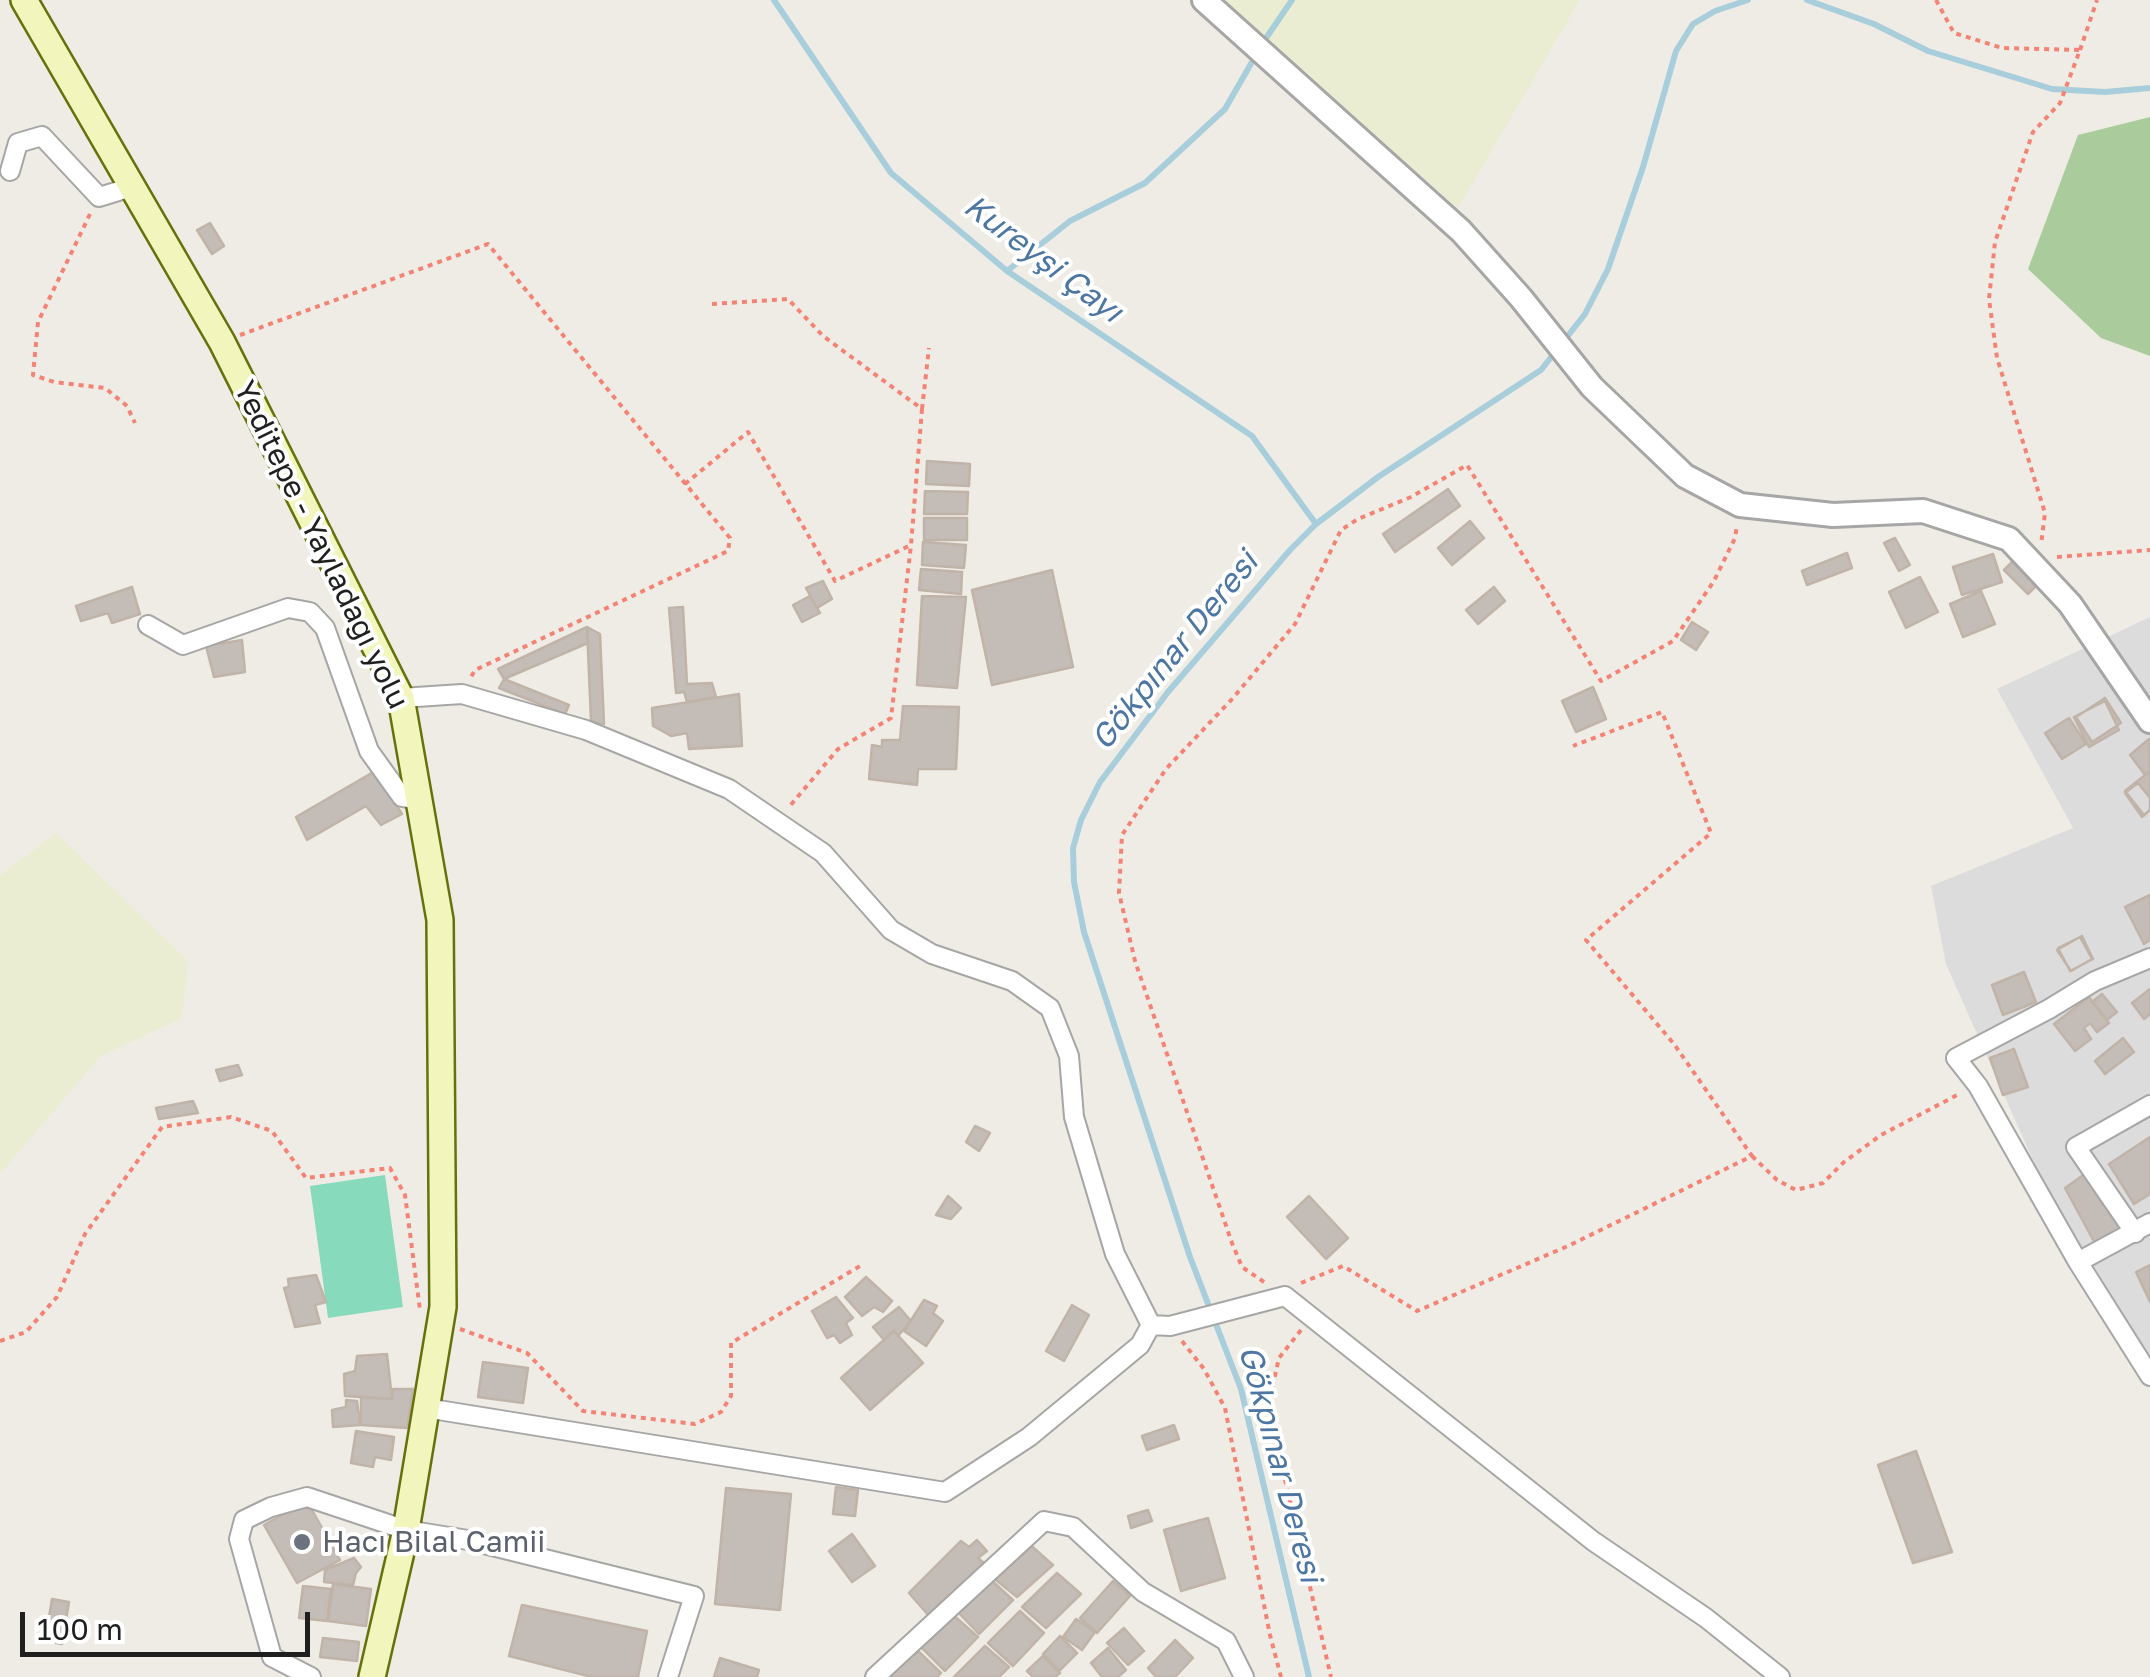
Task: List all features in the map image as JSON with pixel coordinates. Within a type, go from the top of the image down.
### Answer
[{"type":"main road","name":"Yeditepe - Yayladağı yolu","points":[[24,0],[222,342],[401,698],[440,920],[440,1320],[406,1530],[372,1677]]},
{"type":"street","points":[[1204,0],[1461,231],[1522,298],[1592,387],[1685,476],[1740,505],[1834,515],[1923,510],[2009,540],[2038,563],[2070,604],[2150,721]]},
{"type":"street","points":[[10,171],[18,144],[42,136],[99,197],[135,186]]},
{"type":"street","points":[[148,625],[184,645],[288,608],[310,612],[325,628],[370,751],[402,797],[419,800]]},
{"type":"street","points":[[401,698],[462,694],[586,730],[728,790],[823,854],[891,930],[932,954],[1012,981],[1050,1008],[1070,1056],[1074,1116],[1115,1254],[1160,1326]]},
{"type":"street","points":[[2150,958],[2094,980],[2049,1009],[1956,1058],[1978,1086],[2078,1262],[2150,1376]]},
{"type":"street","points":[[2078,1262],[2142,1228],[2076,1147],[2150,1105]]},
{"type":"street","points":[[426,1408],[945,1492],[1029,1437],[1160,1326],[1284,1296],[1593,1541],[1706,1618],[1780,1677]]},
{"type":"street","points":[[311,1677],[272,1657],[239,1539],[244,1520],[307,1497],[406,1530],[468,1540],[694,1596],[668,1677]]},
{"type":"street","points":[[874,1677],[1044,1521],[1074,1526],[1143,1592],[1226,1641],[1244,1677]]},
{"type":"path","points":[[1936,0],[1954,33],[2002,48],[2080,50]]},
{"type":"path","points":[[2097,0],[2060,103],[2033,132],[1996,242],[1989,299],[1998,358],[2045,513],[2038,563],[2150,550]]},
{"type":"path","points":[[99,197],[38,322],[33,375],[54,382],[105,388],[127,406],[135,423]]},
{"type":"path","points":[[222,342],[488,244],[730,538],[728,550],[474,670],[462,694]]},
{"type":"path","points":[[712,304],[788,299],[823,336],[922,409]]},
{"type":"path","points":[[777,822],[838,749],[891,718],[912,546],[929,348]]},
{"type":"path","points":[[685,484],[748,432],[835,581],[912,546]]},
{"type":"path","points":[[1740,505],[1735,538],[1714,581],[1673,641],[1600,681],[1467,465],[1411,497],[1358,519],[1342,530],[1294,624],[1233,698],[1166,768],[1122,836],[1119,893],[1135,961],[1232,1243],[1242,1267],[1284,1296],[1307,1279],[1342,1266],[1417,1311],[1568,1246],[1752,1156]]},
{"type":"path","points":[[1573,746],[1662,712],[1710,833],[1586,940],[1674,1044],[1752,1156],[1776,1180],[1796,1190],[1823,1183],[1881,1135],[1978,1086]]},
{"type":"path","points":[[0,1341],[26,1332],[57,1297],[86,1234],[162,1127],[231,1116],[272,1130],[306,1178],[390,1168],[405,1196],[418,1309],[527,1353],[584,1411],[695,1424],[721,1412],[730,1396],[731,1343],[860,1266]]},
{"type":"path","points":[[1310,1318],[1280,1358],[1268,1407],[1330,1677]]},
{"type":"path","points":[[1160,1326],[1204,1369],[1225,1408],[1270,1636],[1282,1677]]},
{"type":"shaded area","points":[[2150,617],[2150,1363],[2078,1262],[1946,964],[1931,886],[2073,828],[1997,689]]},
{"type":"green space","points":[[1221,0],[1580,0],[1458,208]]},
{"type":"green space","points":[[2150,117],[2150,356],[2101,338],[2028,269],[2078,135]]},
{"type":"green space","points":[[56,833],[188,961],[182,1018],[101,1056],[0,1174],[0,875]]},
{"type":"green space","points":[[385,1175],[403,1307],[328,1318],[310,1186]]},
{"type":"building","points":[[210,223],[224,246],[212,254],[197,230]]},
{"type":"building","points":[[927,461],[970,464],[969,486],[926,484]]},
{"type":"building","points":[[1448,489],[1460,506],[1395,552],[1383,534]]},
{"type":"building","points":[[925,491],[968,492],[967,514],[924,514]]},
{"type":"building","points":[[924,518],[967,518],[967,540],[924,540]]},
{"type":"building","points":[[1470,521],[1484,538],[1452,565],[1438,548]]},
{"type":"building","points":[[1895,538],[1910,565],[1899,571],[1884,543]]},
{"type":"building","points":[[923,542],[966,545],[964,568],[922,565]]},
{"type":"building","points":[[1847,553],[1852,568],[1807,585],[1802,571]]},
{"type":"building","points":[[1993,554],[2002,582],[1962,595],[1953,567]]},
{"type":"building","points":[[2017,557],[2041,581],[2028,594],[2004,570]]},
{"type":"building","points":[[921,569],[962,572],[961,594],[919,590]]},
{"type":"building","points":[[1052,570],[1073,667],[992,685],[972,590]]},
{"type":"building","points":[[1920,577],[1938,612],[1906,628],[1889,592]]},
{"type":"building","points":[[823,581],[832,599],[817,608],[806,588]]},
{"type":"building","points":[[132,587],[140,614],[112,623],[108,613],[81,621],[76,606]]},
{"type":"building","points":[[1494,587],[1505,601],[1478,624],[1466,610]]},
{"type":"building","points":[[1981,591],[1995,624],[1963,637],[1950,604]]},
{"type":"building","points":[[810,596],[820,613],[802,622],[793,605]]},
{"type":"building","points":[[922,596],[966,597],[957,688],[917,685]]},
{"type":"building","points":[[683,607],[687,684],[712,683],[716,697],[687,702],[684,692],[676,693],[669,608]]},
{"type":"building","points":[[1692,622],[1708,632],[1696,650],[1681,640]]},
{"type":"building","points":[[587,627],[600,634],[604,724],[591,721]]},
{"type":"building","points":[[587,627],[588,643],[504,679],[498,669]]},
{"type":"building","points":[[242,640],[245,672],[214,677],[206,646]]},
{"type":"building","points":[[504,679],[569,705],[565,714],[499,688]]},
{"type":"building","points":[[1593,687],[1606,719],[1576,732],[1562,701]]},
{"type":"building","points":[[739,694],[742,746],[689,749],[687,733],[671,736],[653,726],[652,708]]},
{"type":"building","points":[[2105,698],[2121,723],[2092,742],[2076,717]]},
{"type":"building","points":[[2105,701],[2119,730],[2089,747],[2074,717]]},
{"type":"building","points":[[903,706],[959,707],[956,769],[918,769],[917,785],[869,779],[872,745],[882,747],[882,740],[900,740]]},
{"type":"building","points":[[2069,718],[2086,744],[2062,759],[2045,733]]},
{"type":"building","points":[[2149,739],[2150,771],[2145,775],[2130,755]]},
{"type":"building","points":[[375,771],[402,814],[381,825],[366,806],[307,840],[296,817]]},
{"type":"building","points":[[2150,771],[2150,810],[2144,815],[2125,791]]},
{"type":"building","points":[[2138,783],[2150,798],[2150,810],[2142,817],[2125,793]]},
{"type":"building","points":[[2150,895],[2150,940],[2144,944],[2125,907]]},
{"type":"building","points":[[2082,936],[2093,959],[2070,971],[2058,948]]},
{"type":"building","points":[[2080,937],[2092,959],[2071,971],[2057,950]]},
{"type":"building","points":[[2024,972],[2036,1002],[2003,1015],[1992,985]]},
{"type":"building","points":[[2150,989],[2150,1014],[2144,1019],[2132,1003]]},
{"type":"building","points":[[2102,994],[2117,1012],[2107,1020],[2092,1002]]},
{"type":"building","points":[[2089,997],[2109,1023],[2097,1032],[2090,1023],[2084,1028],[2091,1039],[2075,1051],[2054,1024]]},
{"type":"building","points":[[2123,1038],[2134,1052],[2105,1074],[2095,1061]]},
{"type":"building","points":[[2014,1049],[2028,1087],[2003,1095],[1990,1058]]},
{"type":"building","points":[[238,1065],[242,1075],[220,1081],[216,1070]]},
{"type":"building","points":[[193,1101],[198,1113],[159,1119],[156,1108]]},
{"type":"building","points":[[975,1126],[990,1133],[979,1151],[966,1142]]},
{"type":"building","points":[[2150,1137],[2150,1194],[2134,1204],[2109,1164]]},
{"type":"building","points":[[2089,1171],[2125,1229],[2098,1249],[2065,1188]]},
{"type":"building","points":[[948,1196],[961,1208],[951,1219],[936,1215]]},
{"type":"building","points":[[1309,1196],[1348,1238],[1326,1259],[1287,1217]]},
{"type":"building","points":[[2150,1265],[2150,1302],[2136,1272]]},
{"type":"building","points":[[316,1275],[326,1302],[315,1305],[320,1323],[295,1327],[284,1288],[289,1287],[288,1279]]},
{"type":"building","points":[[866,1277],[892,1301],[883,1312],[874,1307],[862,1316],[845,1297]]},
{"type":"building","points":[[836,1297],[853,1318],[846,1323],[852,1335],[840,1343],[834,1335],[827,1338],[812,1311]]},
{"type":"building","points":[[924,1300],[937,1306],[933,1313],[943,1321],[926,1346],[904,1331]]},
{"type":"building","points":[[1072,1305],[1089,1315],[1064,1361],[1046,1351]]},
{"type":"building","points":[[899,1307],[911,1321],[898,1336],[894,1331],[884,1340],[873,1327]]},
{"type":"building","points":[[894,1331],[923,1363],[870,1410],[841,1378]]},
{"type":"building","points":[[387,1354],[392,1399],[345,1396],[344,1374],[355,1371],[357,1356]]},
{"type":"building","points":[[483,1362],[528,1368],[523,1403],[478,1397]]},
{"type":"building","points":[[393,1389],[413,1389],[407,1428],[361,1425],[361,1397],[392,1399]]},
{"type":"building","points":[[346,1400],[357,1401],[360,1425],[333,1427],[332,1410],[346,1407]]},
{"type":"building","points":[[1174,1425],[1179,1439],[1147,1450],[1142,1436]]},
{"type":"building","points":[[356,1431],[394,1437],[391,1460],[375,1457],[373,1467],[351,1463]]},
{"type":"building","points":[[1916,1451],[1952,1552],[1913,1563],[1878,1465]]},
{"type":"building","points":[[836,1487],[858,1490],[855,1516],[833,1514]]},
{"type":"building","points":[[726,1488],[791,1494],[780,1610],[715,1604]]},
{"type":"building","name":"Hacı Bilal Camii","points":[[307,1501],[340,1560],[297,1583],[264,1525]]},
{"type":"building","points":[[1148,1510],[1152,1521],[1131,1528],[1128,1516]]},
{"type":"building","points":[[1208,1518],[1225,1578],[1181,1591],[1164,1530]]},
{"type":"building","points":[[852,1534],[875,1566],[852,1582],[829,1551]]},
{"type":"building","points":[[977,1540],[987,1551],[978,1558],[984,1563],[929,1616],[909,1593],[961,1541],[969,1547]]},
{"type":"building","points":[[1027,1542],[1053,1565],[1017,1597],[991,1576]]},
{"type":"building","points":[[354,1558],[361,1567],[353,1585],[324,1582],[325,1570]]},
{"type":"building","points":[[1057,1573],[1081,1594],[1046,1628],[1022,1607]]},
{"type":"building","points":[[989,1578],[1013,1600],[979,1634],[954,1608]]},
{"type":"building","points":[[1113,1581],[1130,1596],[1097,1633],[1080,1618]]},
{"type":"building","points":[[333,1584],[371,1589],[366,1626],[328,1621]]},
{"type":"building","points":[[303,1586],[331,1589],[327,1621],[299,1618]]},
{"type":"building","points":[[52,1599],[69,1602],[62,1644],[45,1641]]},
{"type":"building","points":[[522,1605],[647,1631],[638,1677],[592,1677],[509,1656]]},
{"type":"building","points":[[1020,1611],[1044,1633],[1013,1666],[988,1643]]},
{"type":"building","points":[[951,1613],[978,1637],[945,1671],[920,1646]]},
{"type":"building","points":[[1076,1619],[1095,1632],[1082,1650],[1063,1637]]},
{"type":"building","points":[[1124,1628],[1144,1651],[1128,1665],[1107,1643]]},
{"type":"building","points":[[1060,1636],[1077,1653],[1059,1671],[1043,1654]]},
{"type":"building","points":[[323,1638],[359,1642],[357,1661],[320,1657]]},
{"type":"building","points":[[1175,1640],[1193,1658],[1175,1677],[1156,1677],[1148,1668]]},
{"type":"building","points":[[985,1646],[1009,1667],[999,1677],[954,1677]]},
{"type":"building","points":[[1108,1648],[1126,1670],[1118,1677],[1102,1677],[1091,1663]]},
{"type":"building","points":[[917,1650],[941,1673],[937,1677],[888,1677]]},
{"type":"building","points":[[1043,1656],[1060,1673],[1055,1677],[1033,1677],[1027,1671]]},
{"type":"building","points":[[720,1658],[759,1670],[757,1677],[714,1677]]},
{"type":"waterway","name":"Kureyşi Çayı","points":[[774,0],[891,173],[1007,271],[1252,436],[1316,524]]},
{"type":"waterway","points":[[1262,44],[1292,0]]},
{"type":"waterway","name":"Gökpınar Deresi","points":[[1309,1677],[1241,1389],[1190,1257],[1084,932],[1074,882],[1073,848],[1081,820],[1100,782],[1168,692],[1290,550],[1316,524],[1378,477],[1541,370],[1585,314],[1608,269],[1643,167],[1676,51],[1693,24],[1715,11],[1748,0]]},
{"type":"waterway","name":"Gökpınar Deresi","points":[[1807,0],[1874,24],[1928,51],[2052,89],[2105,92],[2150,88]]},
{"type":"waterway","points":[[1007,271],[1070,221],[1145,183],[1225,109],[1256,55]]},
{"type":"place","name":"Hacı Bilal Camii","points":[[302,1542]]}]
